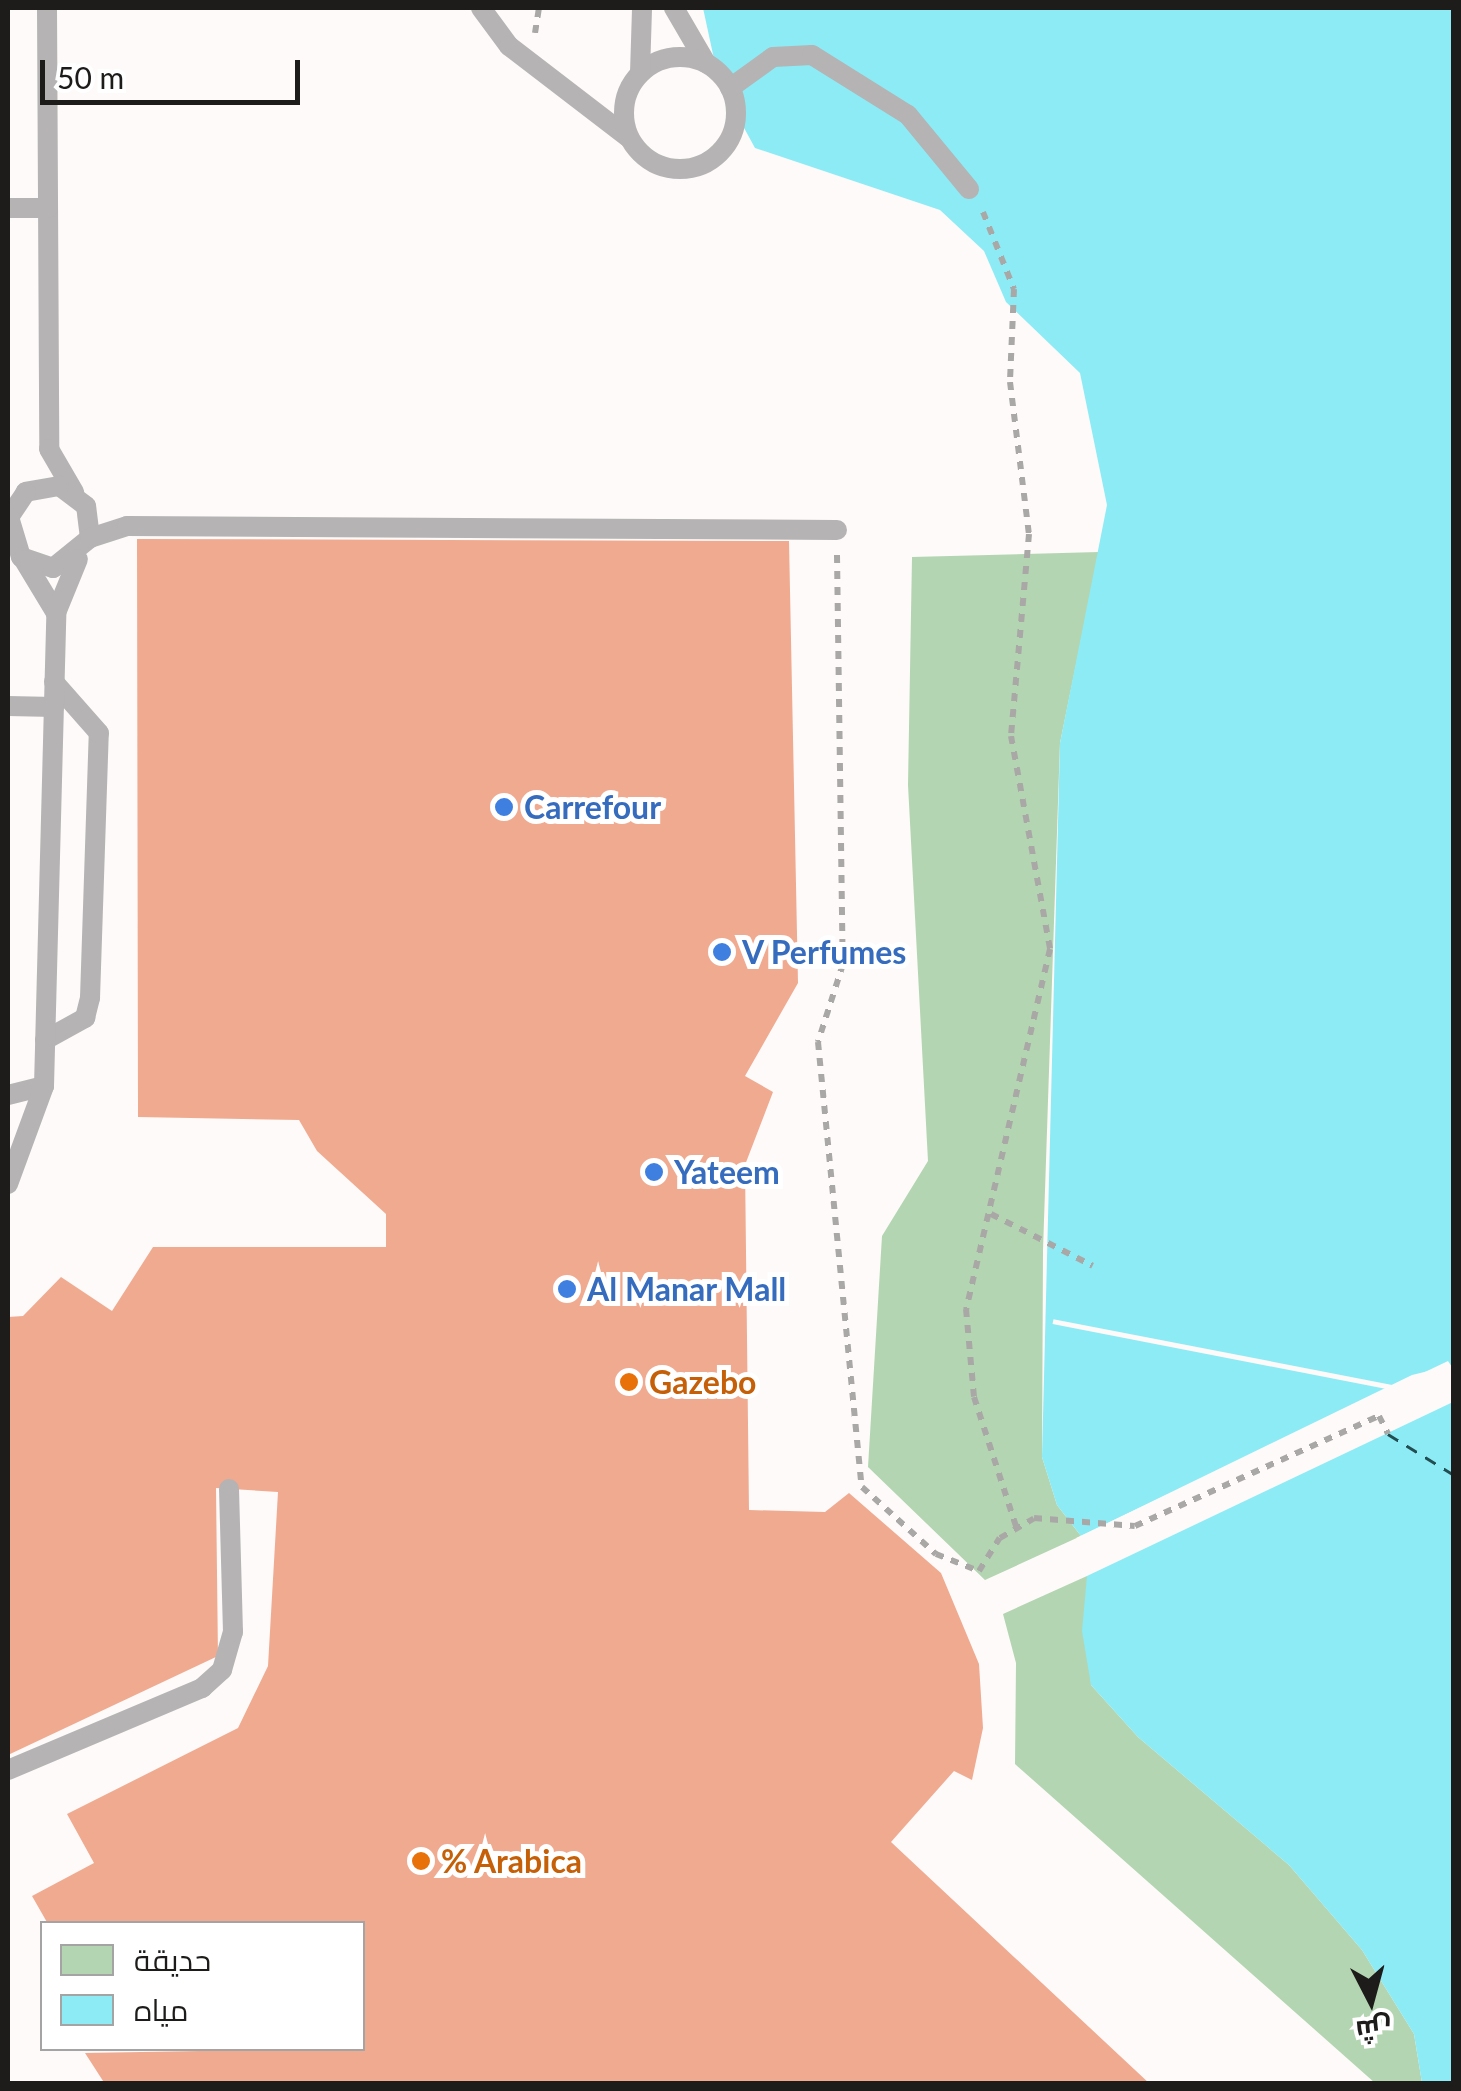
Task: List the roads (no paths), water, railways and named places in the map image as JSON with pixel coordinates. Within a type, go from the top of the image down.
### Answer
[{"type":"lane","points":[[8,1184],[44,1086],[56,613],[86,546],[80,499],[50,449],[47,8]]},
{"type":"lane","points":[[481,8],[509,46],[670,168],[705,163],[736,122],[730,88],[706,63],[674,8]]},
{"type":"lane","points":[[630,138],[624,104],[640,73],[642,8]]},
{"type":"lane","points":[[730,88],[772,57],[812,56],[908,115],[969,189]]},
{"type":"lane","points":[[640,73],[671,58],[706,63]]},
{"type":"lane","points":[[8,208],[48,208]]},
{"type":"lane","points":[[50,449],[16,501],[14,548],[56,613]]},
{"type":"lane","points":[[16,501],[42,486],[80,499],[127,526]]},
{"type":"lane","points":[[14,548],[52,568],[127,526],[837,530]]},
{"type":"lane","points":[[45,1040],[84,1018],[90,998],[99,733],[54,682]]},
{"type":"lane","points":[[8,706],[54,707]]},
{"type":"lane","points":[[8,1095],[44,1086]]},
{"type":"lane","points":[[8,1770],[202,1688],[222,1670],[233,1632],[228,1489]]},
{"type":"water","points":[[703,8],[1453,8],[1453,1365],[1412,1375],[1081,1536],[1057,1505],[1042,1457],[1060,743],[1107,505],[1080,373],[1006,302],[984,251],[940,210],[755,148],[719,82]]},
{"type":"water","points":[[1453,1402],[1453,2083],[1422,2083],[1414,2034],[1362,1950],[1289,1865],[1138,1737],[1091,1685],[1082,1631],[1087,1576]]},
{"type":"place","name":"Carrefour","points":[[504,807]]},
{"type":"place","name":"V Perfumes","points":[[722,952]]},
{"type":"place","name":"Yateem","points":[[654,1172]]},
{"type":"place","name":"Al Manar Mall","points":[[567,1289]]},
{"type":"place","name":"Gazebo","points":[[629,1382]]},
{"type":"place","name":"% Arabica","points":[[421,1861]]}]
